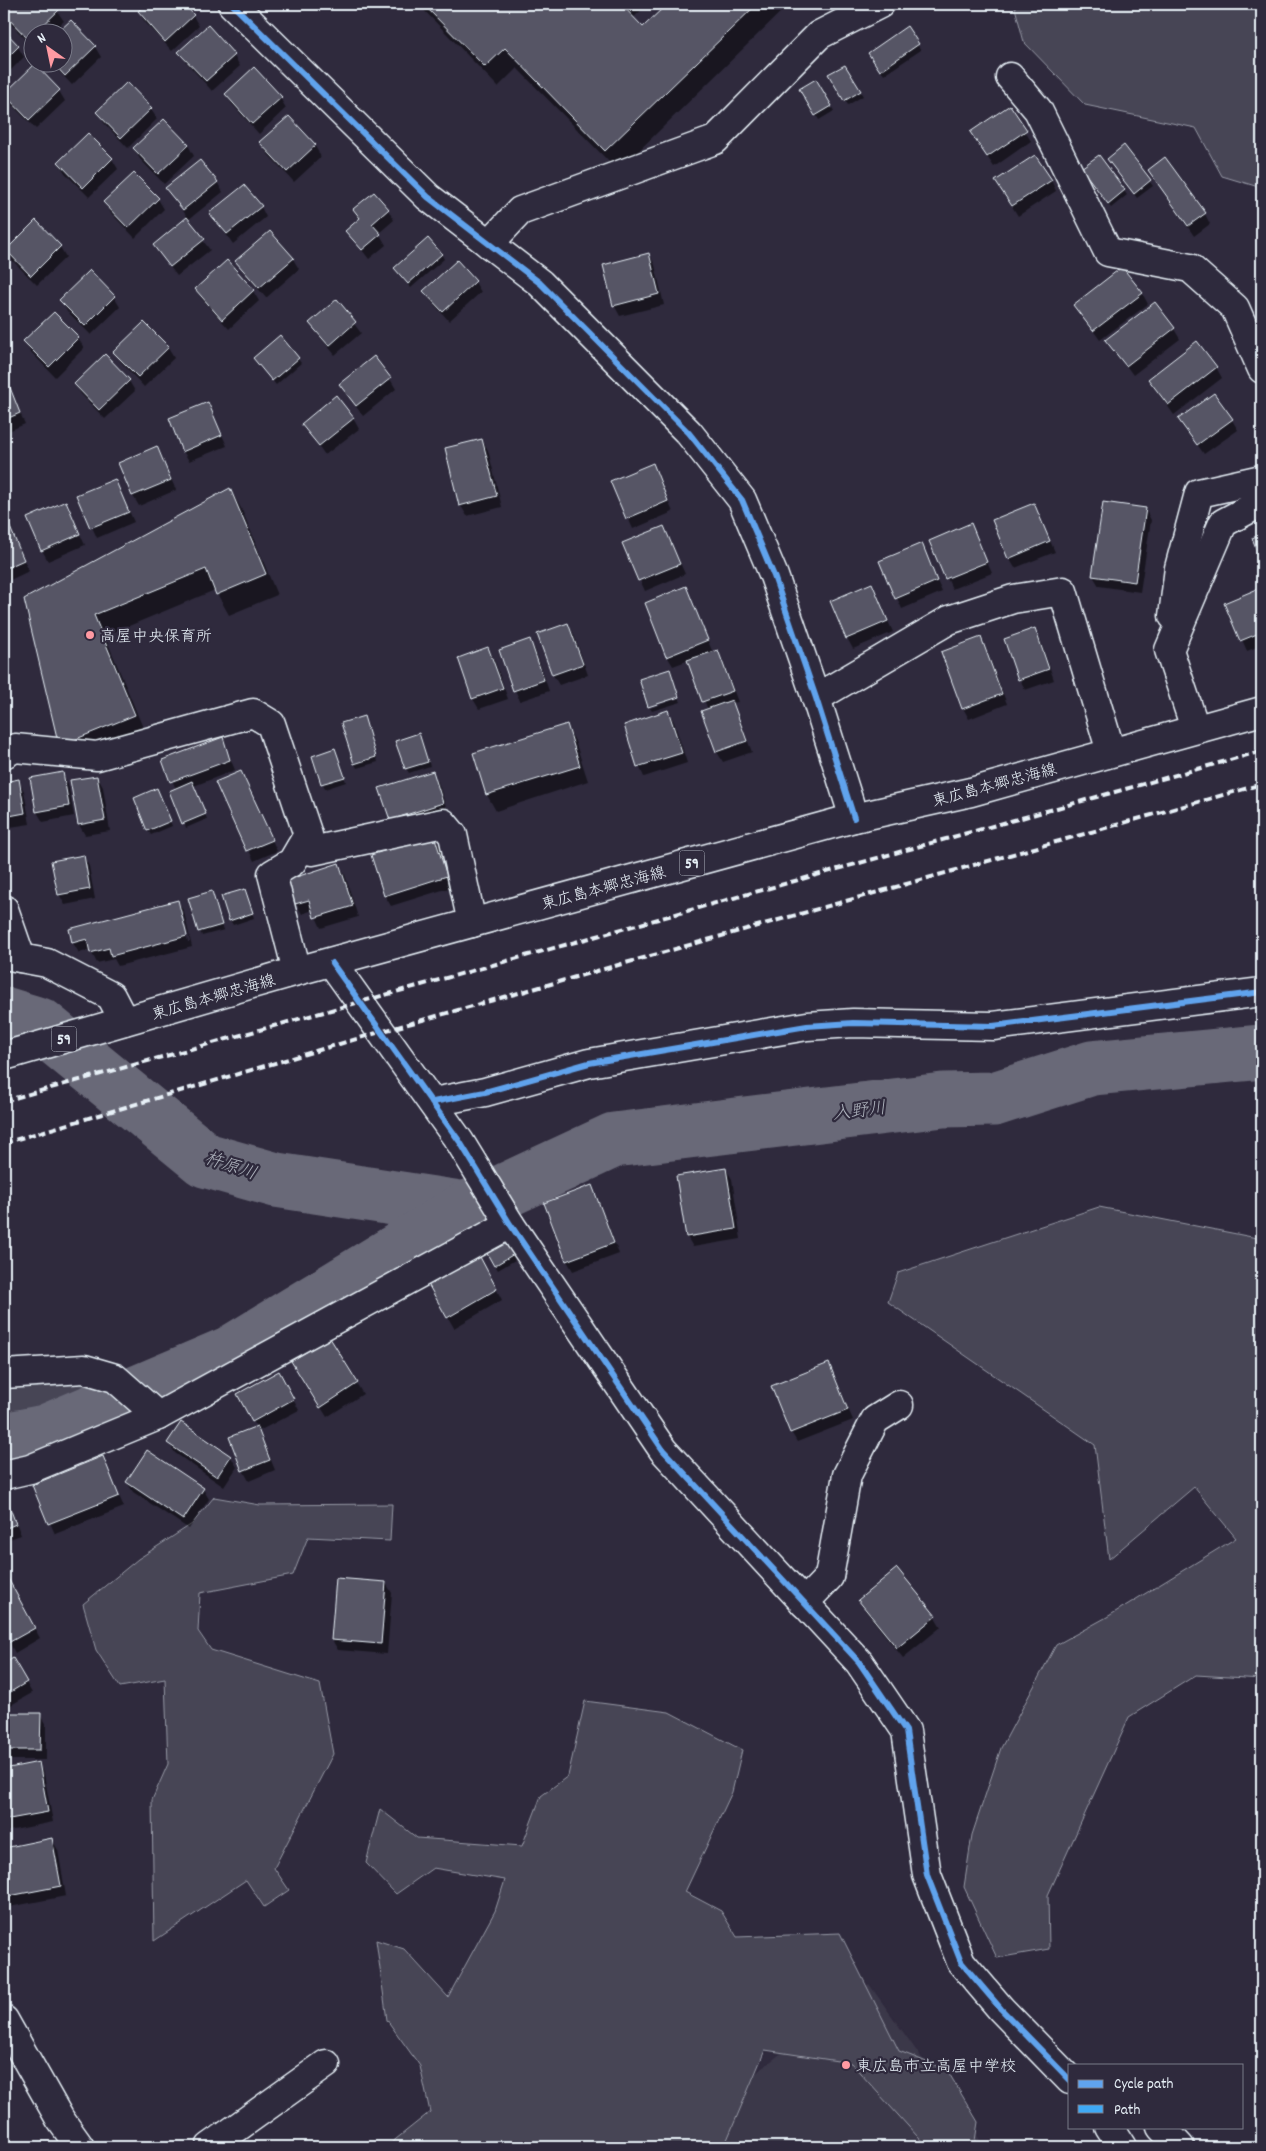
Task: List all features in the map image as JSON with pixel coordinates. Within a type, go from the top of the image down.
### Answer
[{"type":"street","points":[[232,4],[428,198],[540,283],[682,426],[742,500],[774,576],[816,698],[854,818]]},
{"type":"street","points":[[489,244],[520,211],[715,140],[818,35],[880,4]]},
{"type":"street","points":[[1010,77],[1038,110],[1108,252],[1190,268],[1235,308],[1262,369]]},
{"type":"street","points":[[1195,728],[1168,650],[1189,574],[1200,492],[1262,479]]},
{"type":"street","points":[[1189,574],[1223,523],[1253,507],[1262,506]]},
{"type":"street","points":[[816,698],[949,620],[1013,599],[1063,591],[1110,752]]},
{"type":"street","name":"東広島本郷忠海線","points":[[4,1056],[297,972],[854,818],[971,792],[1195,728],[1262,711]]},
{"type":"street","points":[[4,754],[15,748],[97,756],[253,713],[271,724],[308,835],[292,862],[272,874],[297,972]]},
{"type":"street","points":[[300,849],[312,851],[443,823],[453,835],[472,924]]},
{"type":"street","points":[[4,909],[12,956],[48,963],[111,996],[124,1021]]},
{"type":"street","points":[[332,963],[361,1001],[380,1032],[433,1102],[510,1224],[663,1450],[859,1662],[906,1731],[927,1875],[961,1962],[1002,2009],[1068,2078]]},
{"type":"street","points":[[433,1102],[485,1092],[589,1063],[807,1026],[853,1023],[993,1026],[1262,992]]},
{"type":"street","points":[[4,1475],[30,1469],[154,1413],[510,1224]]},
{"type":"street","points":[[4,1374],[84,1369],[115,1378],[154,1413]]},
{"type":"street","points":[[804,1603],[829,1577],[847,1476],[874,1420],[899,1405]]},
{"type":"street","points":[[4,2020],[60,2119],[80,2147]]},
{"type":"street","points":[[210,2147],[326,2064]]},
{"type":"street","points":[[1109,2128],[1122,2147]]},
{"type":"street","points":[[1163,2128],[1180,2147]]},
{"type":"shaded area","points":[[1014,4],[1262,4],[1262,188],[1222,176],[1196,128],[1085,105],[1024,42]]},
{"type":"shaded area","points":[[1099,1207],[1262,1239],[1262,1465],[1260,1465],[1262,1472],[1262,1679],[1196,1675],[1129,1717],[1048,1895],[1049,1949],[997,1958],[964,1887],[972,1835],[1001,1748],[1056,1645],[1107,1617],[1236,1538],[1194,1487],[1109,1559],[1095,1445],[888,1302],[898,1273]]},
{"type":"shaded area","points":[[91,1371],[105,1395],[4,1423],[4,1377]]},
{"type":"shaded area","points":[[214,1497],[260,1505],[392,1504],[390,1541],[308,1537],[293,1575],[200,1593],[198,1631],[211,1650],[320,1684],[333,1754],[274,1868],[289,1890],[264,1907],[246,1880],[154,1941],[152,1800],[168,1764],[165,1679],[120,1687],[96,1650],[83,1604],[138,1559],[192,1524]]},
{"type":"shaded area","points":[[585,1701],[669,1712],[742,1750],[732,1792],[685,1892],[721,1911],[737,1937],[840,1933],[899,2051],[947,2070],[978,2122],[974,2147],[927,2147],[851,2063],[765,2050],[724,2147],[386,2147],[430,2112],[420,2066],[387,2020],[376,1940],[404,1949],[448,1997],[495,1911],[505,1880],[433,1868],[396,1894],[366,1863],[380,1809],[417,1838],[522,1846],[541,1796],[568,1776]]},
{"type":"shaded area","name":"東広島市立高屋中学校","points":[[869,1984],[985,2147],[662,2147]]},
{"type":"building","points":[[14,4],[54,4],[59,10],[46,22],[22,22],[22,33],[4,14]]},
{"type":"building","points":[[146,4],[184,4],[194,15],[165,42],[138,11]]},
{"type":"building","points":[[423,4],[621,4],[643,27],[667,4],[757,4],[605,151],[505,48],[485,67]]},
{"type":"building","points":[[71,20],[96,46],[72,69],[72,22],[69,22]]},
{"type":"building","points":[[208,25],[235,55],[206,81],[178,52]]},
{"type":"building","points":[[907,26],[919,44],[880,71],[868,53]]},
{"type":"building","points":[[4,30],[19,46],[4,61]]},
{"type":"building","points":[[845,65],[861,91],[844,101],[828,74]]},
{"type":"building","points":[[254,67],[282,97],[252,124],[225,94]]},
{"type":"building","points":[[27,72],[43,72],[60,90],[29,120],[4,94]]},
{"type":"building","points":[[61,72],[69,72],[65,76]]},
{"type":"building","points":[[816,79],[832,106],[815,116],[799,89]]},
{"type":"building","points":[[127,82],[152,108],[121,138],[96,112]]},
{"type":"building","points":[[1010,105],[1027,130],[987,157],[970,132]]},
{"type":"building","points":[[289,116],[316,145],[287,172],[259,142]]},
{"type":"building","points":[[164,119],[189,145],[158,174],[133,148]]},
{"type":"building","points":[[88,133],[113,158],[83,188],[58,162]]},
{"type":"building","points":[[1124,145],[1151,180],[1134,194],[1107,159]]},
{"type":"building","points":[[1035,155],[1052,180],[1012,206],[995,181]]},
{"type":"building","points":[[1099,155],[1125,190],[1108,204],[1081,168]]},
{"type":"building","points":[[1165,157],[1206,213],[1188,226],[1148,170]]},
{"type":"building","points":[[200,160],[218,182],[183,210],[165,188]]},
{"type":"building","points":[[134,173],[159,198],[128,228],[103,202]]},
{"type":"building","points":[[244,185],[262,206],[227,234],[209,213]]},
{"type":"building","points":[[374,192],[389,209],[372,224],[381,234],[362,250],[345,231],[360,218],[353,209]]},
{"type":"building","points":[[187,217],[205,239],[170,267],[153,245]]},
{"type":"building","points":[[36,220],[61,246],[31,276],[6,250]]},
{"type":"building","points":[[270,231],[294,258],[259,288],[235,261]]},
{"type":"building","points":[[428,238],[442,254],[408,284],[394,268]]},
{"type":"building","points":[[649,253],[659,294],[613,306],[603,265]]},
{"type":"building","points":[[227,260],[254,290],[222,320],[195,289]]},
{"type":"building","points":[[457,260],[476,281],[443,312],[423,291]]},
{"type":"building","points":[[1122,267],[1143,293],[1093,331],[1073,305]]},
{"type":"building","points":[[90,270],[115,296],[85,326],[59,300]]},
{"type":"building","points":[[337,299],[356,322],[329,346],[309,323]]},
{"type":"building","points":[[1155,302],[1175,328],[1126,366],[1105,340]]},
{"type":"building","points":[[54,312],[79,337],[49,367],[23,341]]},
{"type":"building","points":[[144,322],[169,347],[138,377],[113,352]]},
{"type":"building","points":[[280,335],[299,358],[272,381],[253,358]]},
{"type":"building","points":[[1197,341],[1217,367],[1168,405],[1148,379]]},
{"type":"building","points":[[105,354],[130,380],[99,410],[74,384]]},
{"type":"building","points":[[374,356],[391,378],[356,406],[339,384]]},
{"type":"building","points":[[7,380],[20,413],[4,420],[4,382]]},
{"type":"building","points":[[1214,393],[1233,419],[1197,445],[1178,419]]},
{"type":"building","points":[[336,395],[354,418],[319,446],[301,424]]},
{"type":"building","points":[[208,402],[222,435],[182,452],[169,418]]},
{"type":"building","points":[[482,439],[497,496],[459,506],[445,448]]},
{"type":"building","points":[[157,446],[171,480],[132,496],[118,463]]},
{"type":"building","points":[[653,463],[668,501],[626,519],[610,481]]},
{"type":"building","points":[[115,479],[129,512],[90,528],[76,495]]},
{"type":"building","points":[[230,488],[266,574],[216,595],[206,569],[94,615],[135,715],[59,746],[24,599]]},
{"type":"building","points":[[66,501],[80,534],[41,551],[27,518]]},
{"type":"building","points":[[1103,502],[1146,508],[1135,582],[1092,576]]},
{"type":"building","points":[[1034,503],[1050,541],[1008,559],[992,520]]},
{"type":"building","points":[[6,518],[24,560],[4,569],[4,520]]},
{"type":"building","points":[[971,523],[987,562],[945,579],[929,541]]},
{"type":"building","points":[[664,526],[680,564],[638,581],[622,543]]},
{"type":"building","points":[[1262,534],[1262,563],[1252,538]]},
{"type":"building","points":[[922,543],[937,581],[895,599],[879,561]]},
{"type":"building","points":[[872,583],[888,621],[846,639],[830,601]]},
{"type":"building","points":[[686,586],[708,640],[666,657],[645,603]]},
{"type":"building","points":[[1262,587],[1262,632],[1240,641],[1224,603]]},
{"type":"building","points":[[568,623],[583,664],[552,675],[537,634]]},
{"type":"building","points":[[1035,628],[1049,669],[1018,680],[1004,639]]},
{"type":"building","points":[[981,637],[1002,694],[962,709],[941,652]]},
{"type":"building","points":[[530,639],[544,680],[513,691],[499,650]]},
{"type":"building","points":[[488,647],[503,688],[472,699],[458,658]]},
{"type":"building","points":[[718,650],[733,691],[702,702],[687,660]]},
{"type":"building","points":[[670,669],[679,697],[648,707],[639,679]]},
{"type":"building","points":[[732,700],[747,741],[716,752],[701,711]]},
{"type":"building","points":[[668,710],[682,753],[637,767],[624,725]]},
{"type":"building","points":[[364,716],[376,757],[354,764],[341,723]]},
{"type":"building","points":[[567,724],[580,766],[486,795],[473,753]]},
{"type":"building","points":[[419,733],[428,762],[405,769],[395,741]]},
{"type":"building","points":[[223,737],[230,760],[170,782],[162,760]]},
{"type":"building","points":[[335,748],[345,777],[321,784],[312,756]]},
{"type":"building","points":[[241,771],[273,840],[246,851],[215,782]]},
{"type":"building","points":[[433,771],[443,803],[390,820],[379,788]]},
{"type":"building","points":[[63,772],[69,806],[36,812],[30,778]]},
{"type":"building","points":[[97,776],[105,820],[78,825],[70,780]]},
{"type":"building","points":[[19,779],[25,813],[4,817],[4,782]]},
{"type":"building","points":[[192,781],[206,814],[182,824],[169,791]]},
{"type":"building","points":[[157,788],[171,821],[147,831],[134,798]]},
{"type":"building","points":[[434,835],[447,876],[384,896],[371,855]]},
{"type":"building","points":[[84,855],[90,889],[58,895],[51,861]]},
{"type":"building","points":[[339,863],[353,906],[314,918],[309,900],[295,904],[287,880]]},
{"type":"building","points":[[245,889],[253,913],[229,921],[221,896]]},
{"type":"building","points":[[212,891],[222,925],[198,932],[188,898]]},
{"type":"building","points":[[178,900],[187,936],[111,956],[109,948],[90,953],[87,939],[72,943],[69,929]]},
{"type":"building","points":[[726,1168],[736,1229],[686,1237],[676,1176]]},
{"type":"building","points":[[592,1185],[614,1243],[566,1261],[544,1203]]},
{"type":"building","points":[[505,1239],[514,1254],[494,1266],[485,1250]]},
{"type":"building","points":[[479,1255],[497,1289],[447,1318],[428,1284]]},
{"type":"building","points":[[330,1338],[358,1383],[320,1408],[291,1361]]},
{"type":"building","points":[[829,1363],[848,1410],[790,1433],[771,1386]]},
{"type":"building","points":[[279,1371],[294,1399],[252,1422],[237,1394]]},
{"type":"building","points":[[181,1422],[231,1456],[217,1477],[167,1443]]},
{"type":"building","points":[[257,1426],[270,1460],[242,1471],[229,1437]]},
{"type":"building","points":[[147,1450],[204,1488],[183,1520],[126,1482]]},
{"type":"building","points":[[103,1456],[119,1496],[48,1524],[32,1485]]},
{"type":"building","points":[[4,1492],[16,1524],[4,1529]]},
{"type":"building","points":[[897,1568],[936,1616],[897,1648],[858,1600]]},
{"type":"building","points":[[4,1571],[35,1628],[8,1643],[4,1636]]},
{"type":"building","points":[[336,1578],[386,1582],[381,1644],[331,1640]]},
{"type":"building","points":[[13,1658],[27,1682],[4,1696],[4,1664]]},
{"type":"building","points":[[4,1713],[41,1713],[40,1750],[4,1750]]},
{"type":"building","points":[[39,1762],[48,1812],[4,1820],[4,1769]]},
{"type":"building","points":[[52,1838],[61,1886],[4,1897],[4,1848]]},
{"type":"waterway","name":"杵原川","points":[[4,1014],[40,1025],[205,1160],[276,1180],[466,1209]]},
{"type":"waterway","name":"入野川","points":[[4,1440],[45,1432],[231,1353],[466,1209],[614,1140],[943,1100],[994,1099],[1092,1068],[1262,1052]]},
{"type":"railway","points":[[4,1101],[1262,751]]},
{"type":"railway","points":[[4,1143],[380,1032],[1262,784]]},
{"type":"marked path","points":[[1258,4],[1262,31]]},
{"type":"marked path","points":[[1258,357],[1262,330]]},
{"type":"cycle path","points":[[232,4],[428,197],[540,283],[689,433],[742,500],[774,576],[816,698],[854,818]]},
{"type":"cycle path","points":[[332,963],[460,1142],[510,1224],[663,1450],[859,1662],[906,1731],[927,1875],[961,1962],[1001,2009],[1068,2078]]},
{"type":"cycle path","points":[[433,1102],[485,1092],[589,1063],[807,1026],[853,1023],[993,1026],[1262,992]]},
{"type":"place","name":"高屋中央保育所","points":[[90,635]]},
{"type":"place","name":"東広島市立高屋中学校","points":[[846,2065]]}]
